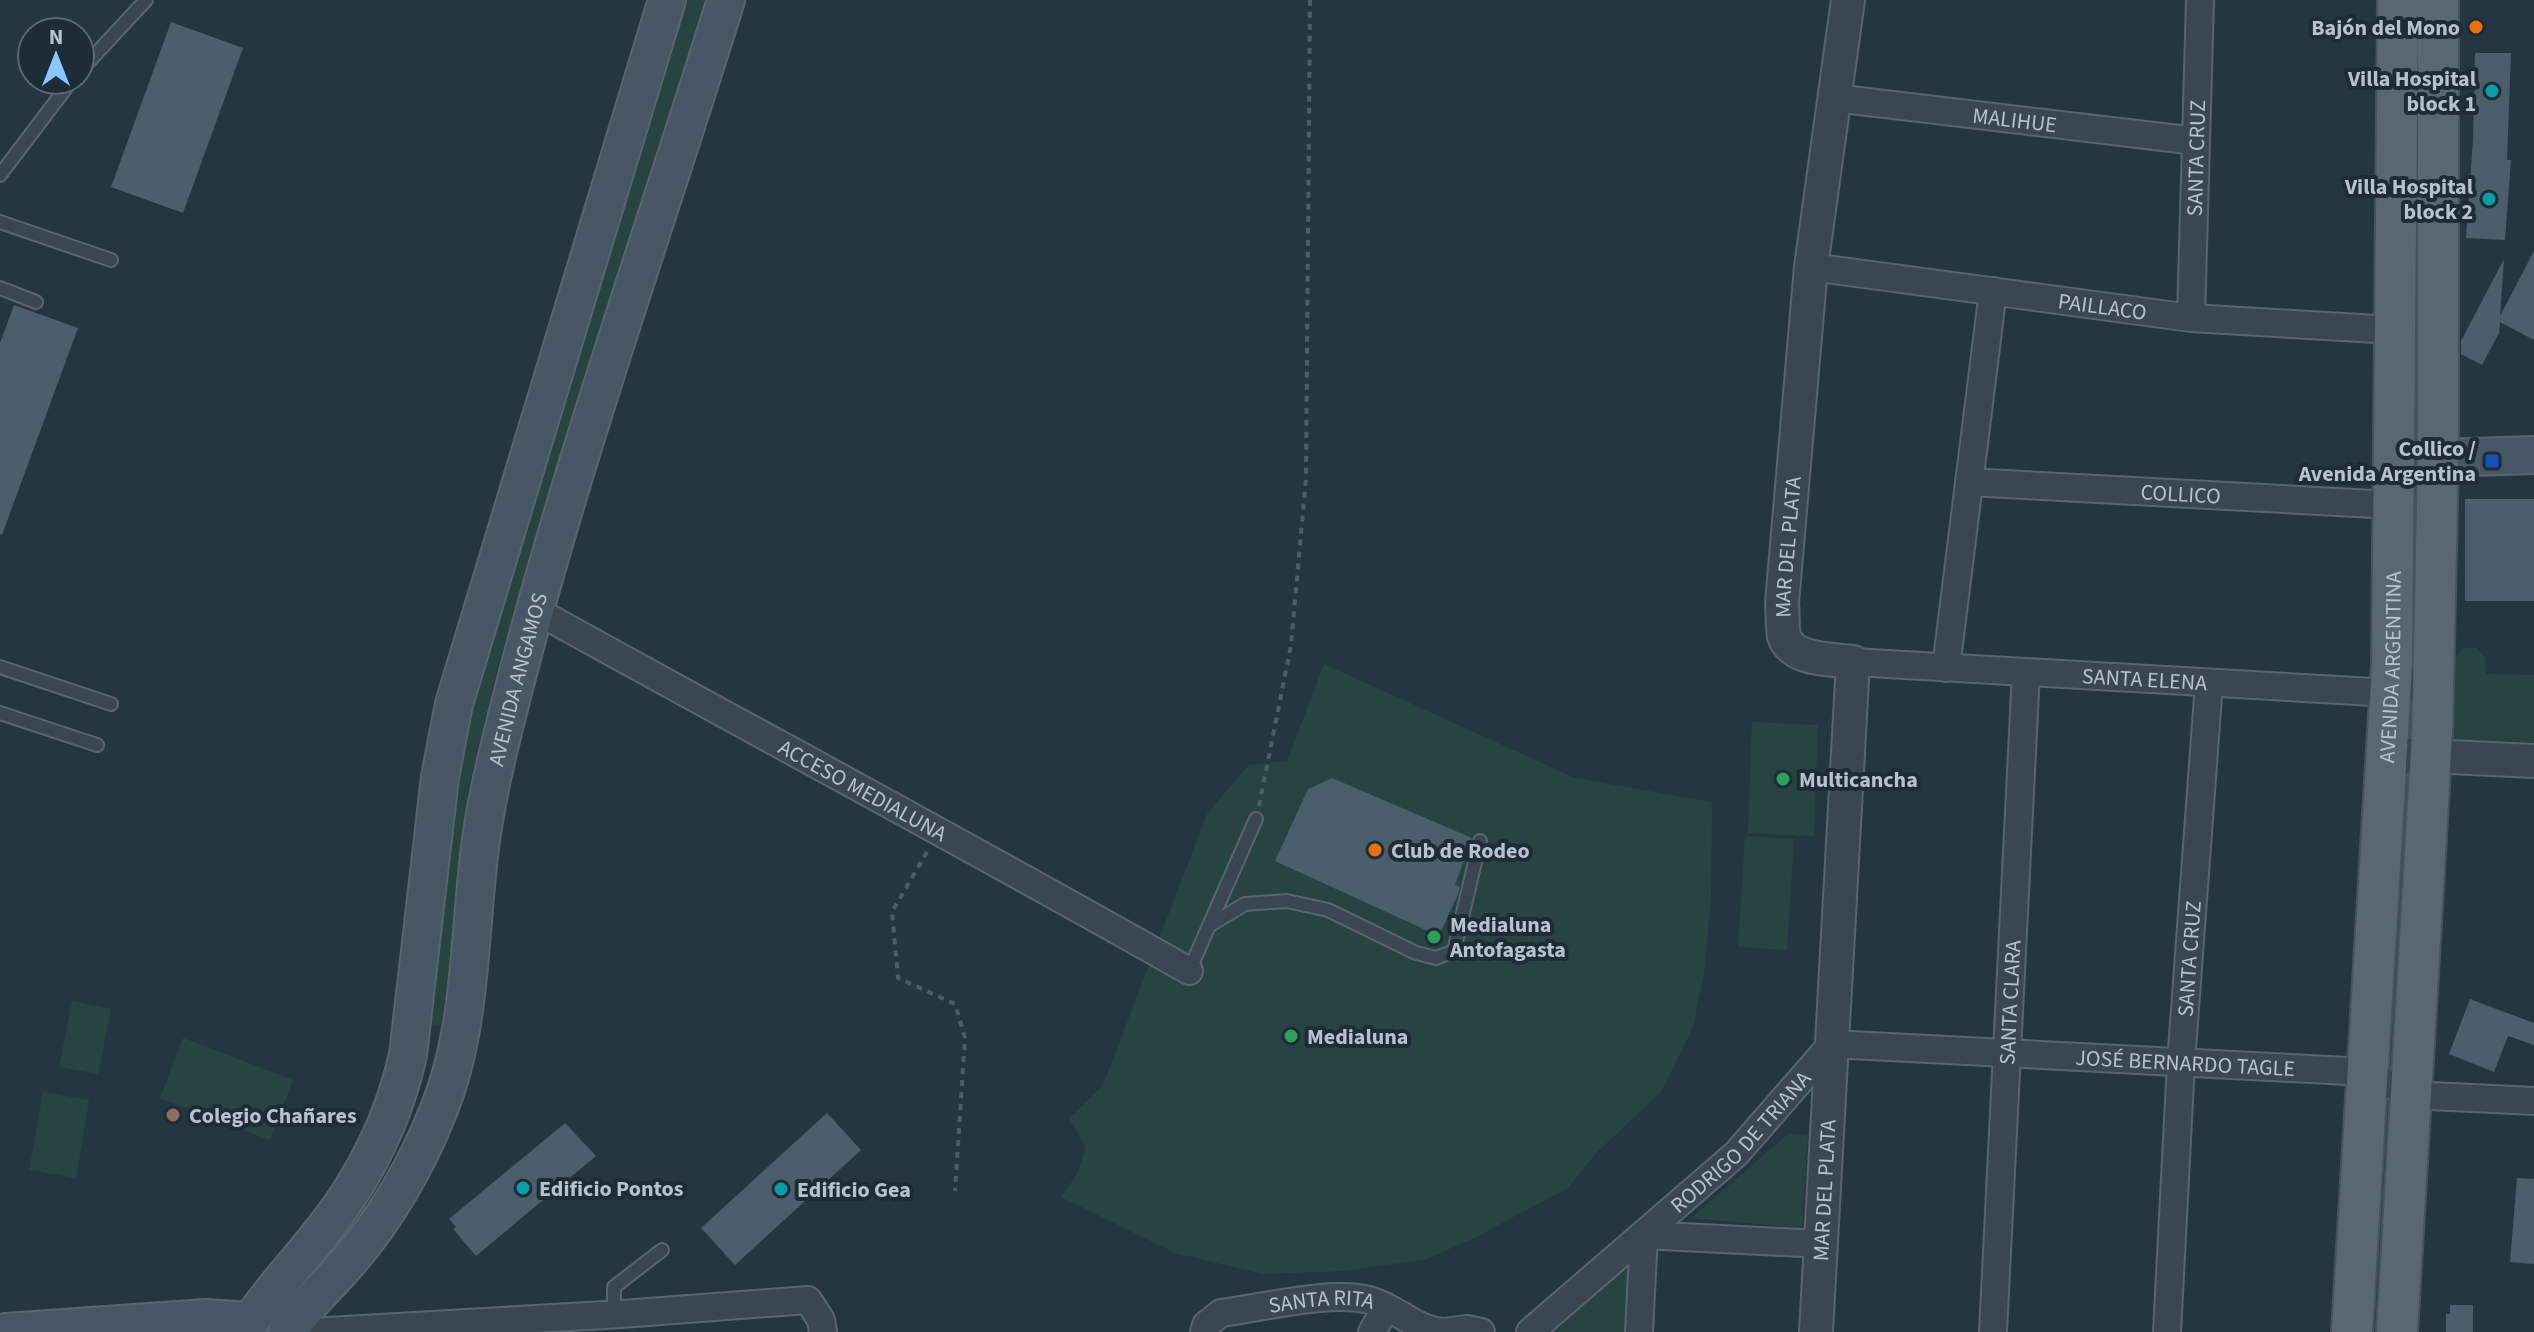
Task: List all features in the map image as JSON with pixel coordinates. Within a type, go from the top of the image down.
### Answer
[{"type":"main road","points":[[6,1332],[206,1318],[247,1327],[349,1195],[378,1142],[400,1090],[408,1055],[440,777],[454,704],[667,0]]},
{"type":"main road","name":"AVENIDA ANGAMOS","points":[[305,1329],[391,1204],[439,1110],[456,1052],[466,990],[479,852],[490,786],[535,610],[726,0]]},
{"type":"main road","name":"AVENIDA ARGENTINA","points":[[2352,1332],[2391,693],[2398,0]]},
{"type":"main road","name":"AVENIDA ARGENTINA","points":[[2397,1332],[2433,674],[2438,458],[2438,0]]},
{"type":"main road","points":[[2393,330],[2403,336],[2410,350],[2419,446],[2427,454],[2438,458],[2534,455]]},
{"type":"street","name":"MAR DEL PLATA","points":[[1816,1332],[1853,662],[1806,656],[1790,645],[1784,635],[1782,603],[1811,267],[1848,0]]},
{"type":"street","name":"SANTA CRUZ","points":[[2191,318],[2200,0]]},
{"type":"street","name":"MALIHUE","points":[[1834,98],[2196,141]]},
{"type":"street","name":"PAILLACO","points":[[1811,267],[2191,318],[2393,330]]},
{"type":"street","points":[[1946,668],[1993,291]]},
{"type":"street","name":"COLLICO","points":[[1969,482],[2392,505]]},
{"type":"street","name":"ACCESO MEDIALUNA","points":[[535,610],[1189,971]]},
{"type":"street","name":"SANTA ELENA","points":[[1853,662],[2391,693],[2433,674]]},
{"type":"street","name":"SANTA CLARA","points":[[1993,1332],[2026,672]]},
{"type":"street","name":"SANTA CRUZ","points":[[2167,1332],[2181,1063],[2209,683]]},
{"type":"street","points":[[2386,768],[2407,755],[2534,761]]},
{"type":"street","name":"JOSÉ BERNARDO TAGLE","points":[[1832,1044],[2367,1072],[2410,1095],[2534,1101]]},
{"type":"street","name":"RODRIGO DE TRIANA","points":[[1530,1332],[1736,1154],[1832,1044]]},
{"type":"street","points":[[1639,1332],[1644,1235]]},
{"type":"street","name":"RODRIGO DE TRIANA","points":[[1644,1235],[1821,1244]]},
{"type":"street","name":"SANTA RITA","points":[[1204,1332],[1206,1325],[1221,1313],[1339,1297],[1368,1300],[1431,1331],[1467,1329],[1481,1332]]},
{"type":"street","points":[[247,1327],[305,1329],[620,1317],[808,1300],[821,1320],[823,1332]]},
{"type":"street","points":[[1372,1332],[1386,1307]]},
{"type":"lane","points":[[96,54],[146,0]]},
{"type":"lane","points":[[0,175],[60,96]]},
{"type":"lane","points":[[0,222],[111,260]]},
{"type":"lane","points":[[0,288],[36,302]]},
{"type":"lane","points":[[0,667],[111,704]]},
{"type":"lane","points":[[0,713],[97,745]]},
{"type":"lane","points":[[1189,971],[1256,819]]},
{"type":"lane","points":[[1212,924],[1245,904],[1287,901],[1328,910],[1416,953],[1436,958],[1454,951],[1480,841]]},
{"type":"lane","points":[[620,1317],[614,1287],[662,1250]]},
{"type":"path","points":[[1256,819],[1291,645],[1306,478],[1310,0]]},
{"type":"path","points":[[938,833],[892,912],[898,978],[955,1004],[965,1038],[955,1191]]},
{"type":"green space","points":[[677,0],[707,0],[500,658],[468,789],[452,951],[440,1026],[419,1023],[461,712]]},
{"type":"green space","points":[[2463,648],[2477,648],[2485,658],[2486,674],[2534,675],[2534,743],[2448,739],[2454,658]]},
{"type":"green space","name":"Medialuna Antofagasta","points":[[1324,664],[1575,778],[1712,802],[1711,901],[1704,973],[1693,1027],[1661,1092],[1595,1154],[1568,1188],[1427,1259],[1343,1271],[1263,1274],[1175,1253],[1061,1197],[1077,1174],[1086,1147],[1069,1119],[1103,1085],[1207,814],[1249,765],[1287,761]]},
{"type":"green space","name":"Multicancha","points":[[1752,722],[1818,725],[1814,836],[1748,833]]},
{"type":"green space","points":[[2401,772],[2414,773],[2400,1033],[2387,1032]]},
{"type":"green space","name":"Multicancha","points":[[1745,836],[1794,839],[1787,950],[1738,947]]},
{"type":"green space","points":[[72,1001],[111,1009],[98,1074],[59,1067]]},
{"type":"green space","points":[[183,1038],[293,1080],[270,1140],[160,1098]]},
{"type":"green space","points":[[43,1092],[89,1100],[76,1178],[29,1170]]},
{"type":"green space","points":[[2386,1097],[2389,1105],[2376,1332],[2363,1332]]},
{"type":"green space","points":[[1789,1133],[1808,1136],[1802,1228],[1691,1218]]},
{"type":"green space","points":[[1634,1259],[1628,1332],[1554,1332]]},
{"type":"building","points":[[171,22],[243,48],[183,213],[111,187]]},
{"type":"building","points":[[2475,53],[2511,53],[2507,160],[2511,160],[2505,240],[2466,238]]},
{"type":"building","points":[[2534,251],[2534,340],[2500,322],[2499,333],[2482,365],[2461,354],[2461,341],[2504,259],[2500,316]]},
{"type":"building","points":[[14,305],[78,328],[2,535],[0,343]]},
{"type":"building","points":[[2465,499],[2534,499],[2534,601],[2465,601]]},
{"type":"building","name":"Club de Rodeo","points":[[1332,778],[1472,838],[1455,885],[1460,887],[1458,894],[1439,936],[1275,861],[1308,789]]},
{"type":"building","points":[[2470,999],[2534,1023],[2534,1045],[2508,1036],[2494,1072],[2449,1054]]},
{"type":"building","name":"Edificio Gea","points":[[827,1113],[861,1150],[735,1265],[701,1228]]},
{"type":"building","name":"Edificio Pontos","points":[[565,1123],[596,1156],[476,1256],[453,1229],[456,1227],[449,1219]]},
{"type":"building","points":[[2517,1178],[2534,1179],[2534,1264],[2510,1262]]},
{"type":"building","points":[[2450,1305],[2473,1305],[2473,1332],[2446,1332],[2446,1314],[2450,1314]]},
{"type":"place","name":"Bajón del Mono","points":[[2476,27]]},
{"type":"place","name":"Villa Hospital block 1","points":[[2492,91]]},
{"type":"place","name":"Villa Hospital block 2","points":[[2489,199]]},
{"type":"place","name":"Collico / Avenida Argentina","points":[[2492,461]]},
{"type":"place","name":"Multicancha","points":[[1783,779]]},
{"type":"place","name":"Club de Rodeo","points":[[1375,850]]},
{"type":"place","name":"Medialuna Antofagasta","points":[[1434,937]]},
{"type":"place","name":"Medialuna","points":[[1291,1036]]},
{"type":"place","name":"Colegio Chañares","points":[[173,1115]]},
{"type":"place","name":"Edificio Pontos","points":[[523,1188]]},
{"type":"place","name":"Edificio Gea","points":[[781,1189]]}]
